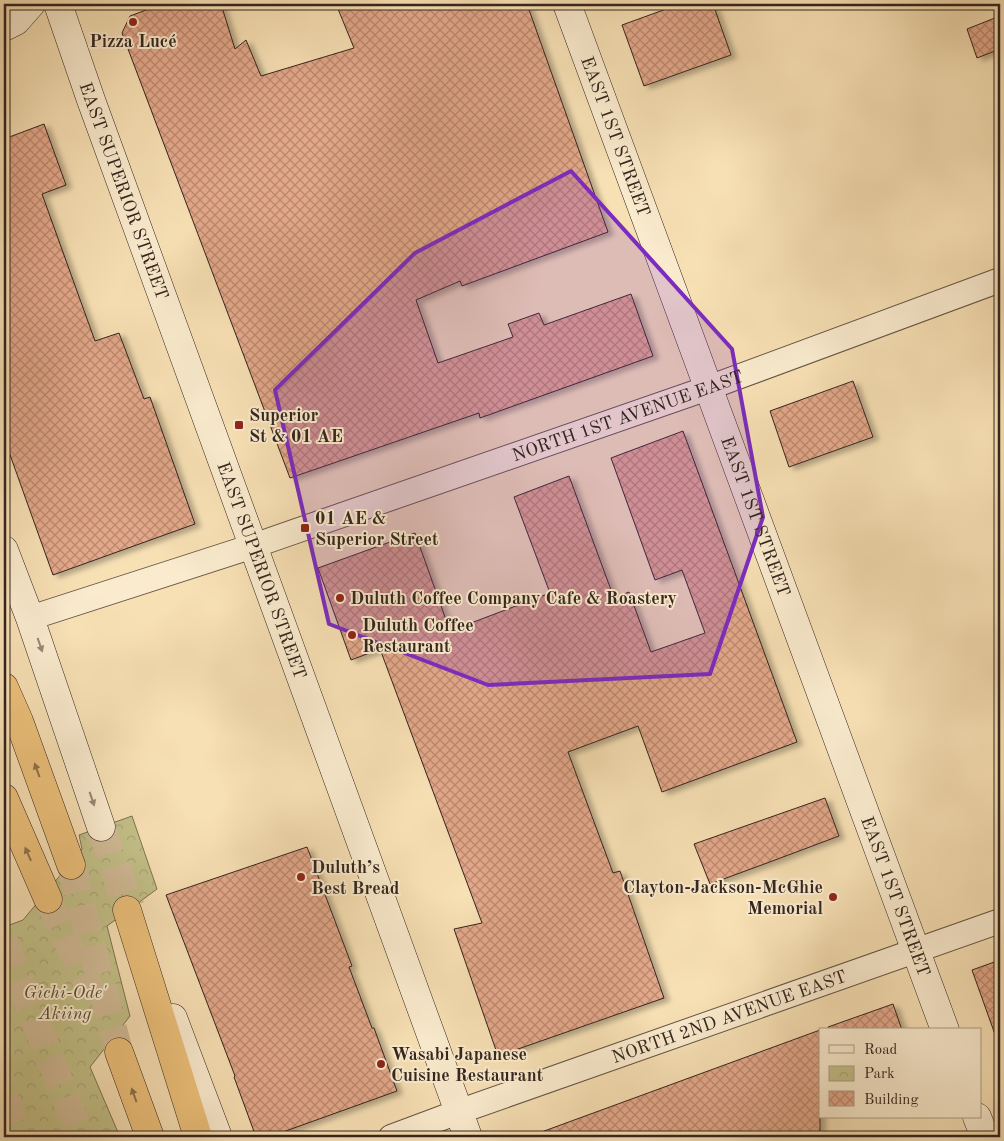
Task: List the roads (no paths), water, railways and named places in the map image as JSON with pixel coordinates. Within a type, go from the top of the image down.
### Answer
[{"type":"highway","points":[[4,687],[19,721],[71,865]]},
{"type":"highway","points":[[4,798],[48,899]]},
{"type":"highway","points":[[129,909],[198,1137]]},
{"type":"highway","points":[[119,1052],[150,1137]]},
{"type":"street","points":[[4,27],[16,21],[31,4]]},
{"type":"street","name":"EAST SUPERIOR STREET","points":[[58,4],[98,119],[468,1137]]},
{"type":"street","name":"EAST 1ST STREET","points":[[567,4],[944,1028]]},
{"type":"street","name":"NORTH 1ST AVENUE EAST","points":[[30,618],[253,546],[708,388],[1000,280]]},
{"type":"street","points":[[4,550],[30,618],[101,827]]},
{"type":"street","points":[[129,909],[218,1137]]},
{"type":"street","name":"NORTH 2ND AVENUE EAST","points":[[391,1137],[1000,921]]},
{"type":"street","points":[[977,1118],[985,1137]]},
{"type":"tunnel","points":[[101,827],[131,907]]},
{"type":"tunnel","points":[[101,827],[127,910]]},
{"type":"tunnel","points":[[71,865],[119,1052]]},
{"type":"tunnel","points":[[48,899],[91,992]]},
{"type":"tunnel","points":[[4,941],[81,1137]]},
{"type":"tunnel","points":[[4,1097],[20,1137]]},
{"type":"place","name":"Pizza Lucé","points":[[133,22]]},
{"type":"place","name":"Superior St & 01 AE","points":[[239,425]]},
{"type":"place","name":"01 AE & Superior Street","points":[[305,528]]},
{"type":"place","name":"Duluth Coffee Company Cafe & Roastery","points":[[340,598]]},
{"type":"place","name":"Duluth Coffee Restaurant","points":[[352,635]]},
{"type":"place","name":"Duluth’s Best Bread","points":[[301,877]]},
{"type":"place","name":"Clayton-Jackson-McGhie Memorial","points":[[833,897]]},
{"type":"place","name":"Wasabi Japanese Cuisine Restaurant","points":[[381,1064]]},
{"type":"park label","name":"Gichi-Ode' Akiing","points":[[65,1002]]}]
